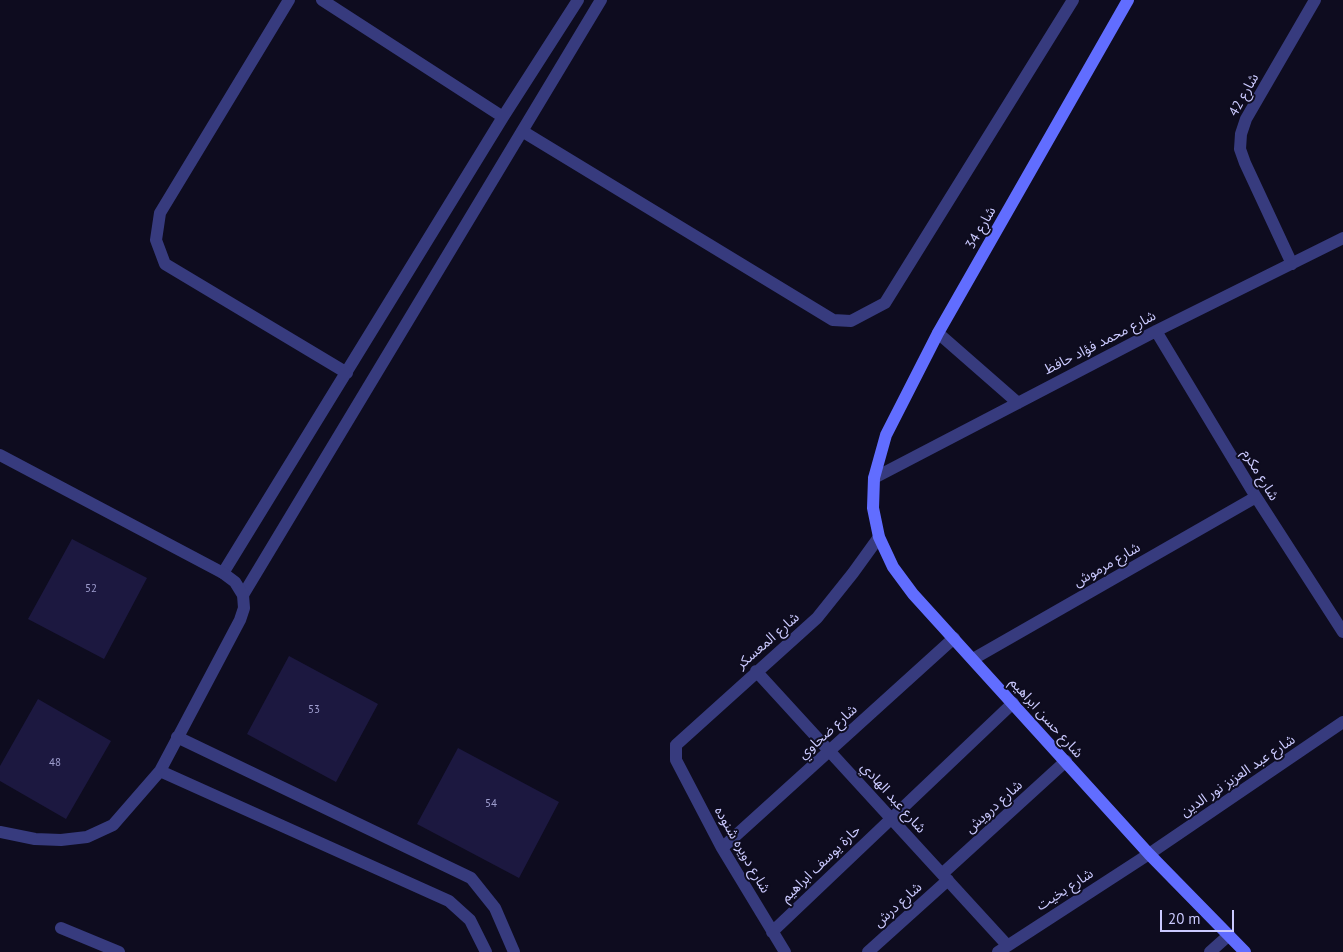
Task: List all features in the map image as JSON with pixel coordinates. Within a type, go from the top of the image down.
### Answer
[{"type":"street","points":[[289,0],[160,213],[156,240],[165,264],[347,373]]},
{"type":"street","points":[[322,0],[503,118]]},
{"type":"street","points":[[223,573],[503,118],[578,0]]},
{"type":"street","points":[[243,595],[601,0]]},
{"type":"street","points":[[522,131],[833,320],[852,321],[885,302],[1072,0]]},
{"type":"street","name":"شارع 34","points":[[874,478],[886,434],[938,333],[1128,0]]},
{"type":"street","name":"شارع 42","points":[[1292,264],[1245,163],[1240,149],[1241,134],[1246,119],[1315,0]]},
{"type":"street","name":"شارع محمد فؤاد حافظ","points":[[874,478],[1156,331],[1343,238]]},
{"type":"street","name":"شارع مكرم","points":[[1156,331],[1256,497],[1343,632]]},
{"type":"street","points":[[938,333],[1018,403]]},
{"type":"street","points":[[0,455],[223,573],[236,582],[243,595],[244,608],[240,620],[160,771],[113,825],[87,838],[34,839],[0,832]]},
{"type":"street","name":"شارع حسن ابراهيم","points":[[874,478],[873,508],[879,537],[892,567],[1149,854],[1245,952]]},
{"type":"street","name":"شارع مرموش","points":[[973,659],[1256,497]]},
{"type":"street","name":"شارع المعسكر","points":[[676,760],[676,744],[680,739],[817,618],[853,574],[879,537]]},
{"type":"street","name":"شارع ضحاوي","points":[[722,848],[954,638]]},
{"type":"street","name":"شارع عبد الهادي","points":[[756,671],[945,877],[1002,949]]},
{"type":"street","name":"حارة يوسف ابراهيم","points":[[772,932],[1013,704]]},
{"type":"street","name":"شارع عبد العزيز نور الدين","points":[[1149,854],[1343,722]]},
{"type":"street","points":[[177,737],[471,878],[495,908],[514,952]]},
{"type":"street","name":"شارع دويره شنوده","points":[[676,760],[722,848],[785,952]]},
{"type":"street","name":"شارع درويش","points":[[945,877],[1066,761]]},
{"type":"street","points":[[160,771],[448,901],[470,920],[486,952]]},
{"type":"street","name":"شارع بخيت","points":[[1002,949],[1149,854]]},
{"type":"street","name":"شارع درش","points":[[868,952],[945,877]]},
{"type":"street","points":[[61,928],[119,952]]},
{"type":"street","points":[[1210,952],[1229,935]]},
{"type":"building","points":[[72,539],[147,578],[104,659],[28,619]]},
{"type":"building","points":[[289,656],[378,704],[336,782],[247,734]]},
{"type":"building","points":[[38,699],[111,741],[66,819],[0,781],[0,766]]},
{"type":"building","points":[[458,748],[559,802],[519,878],[417,824]]}]
